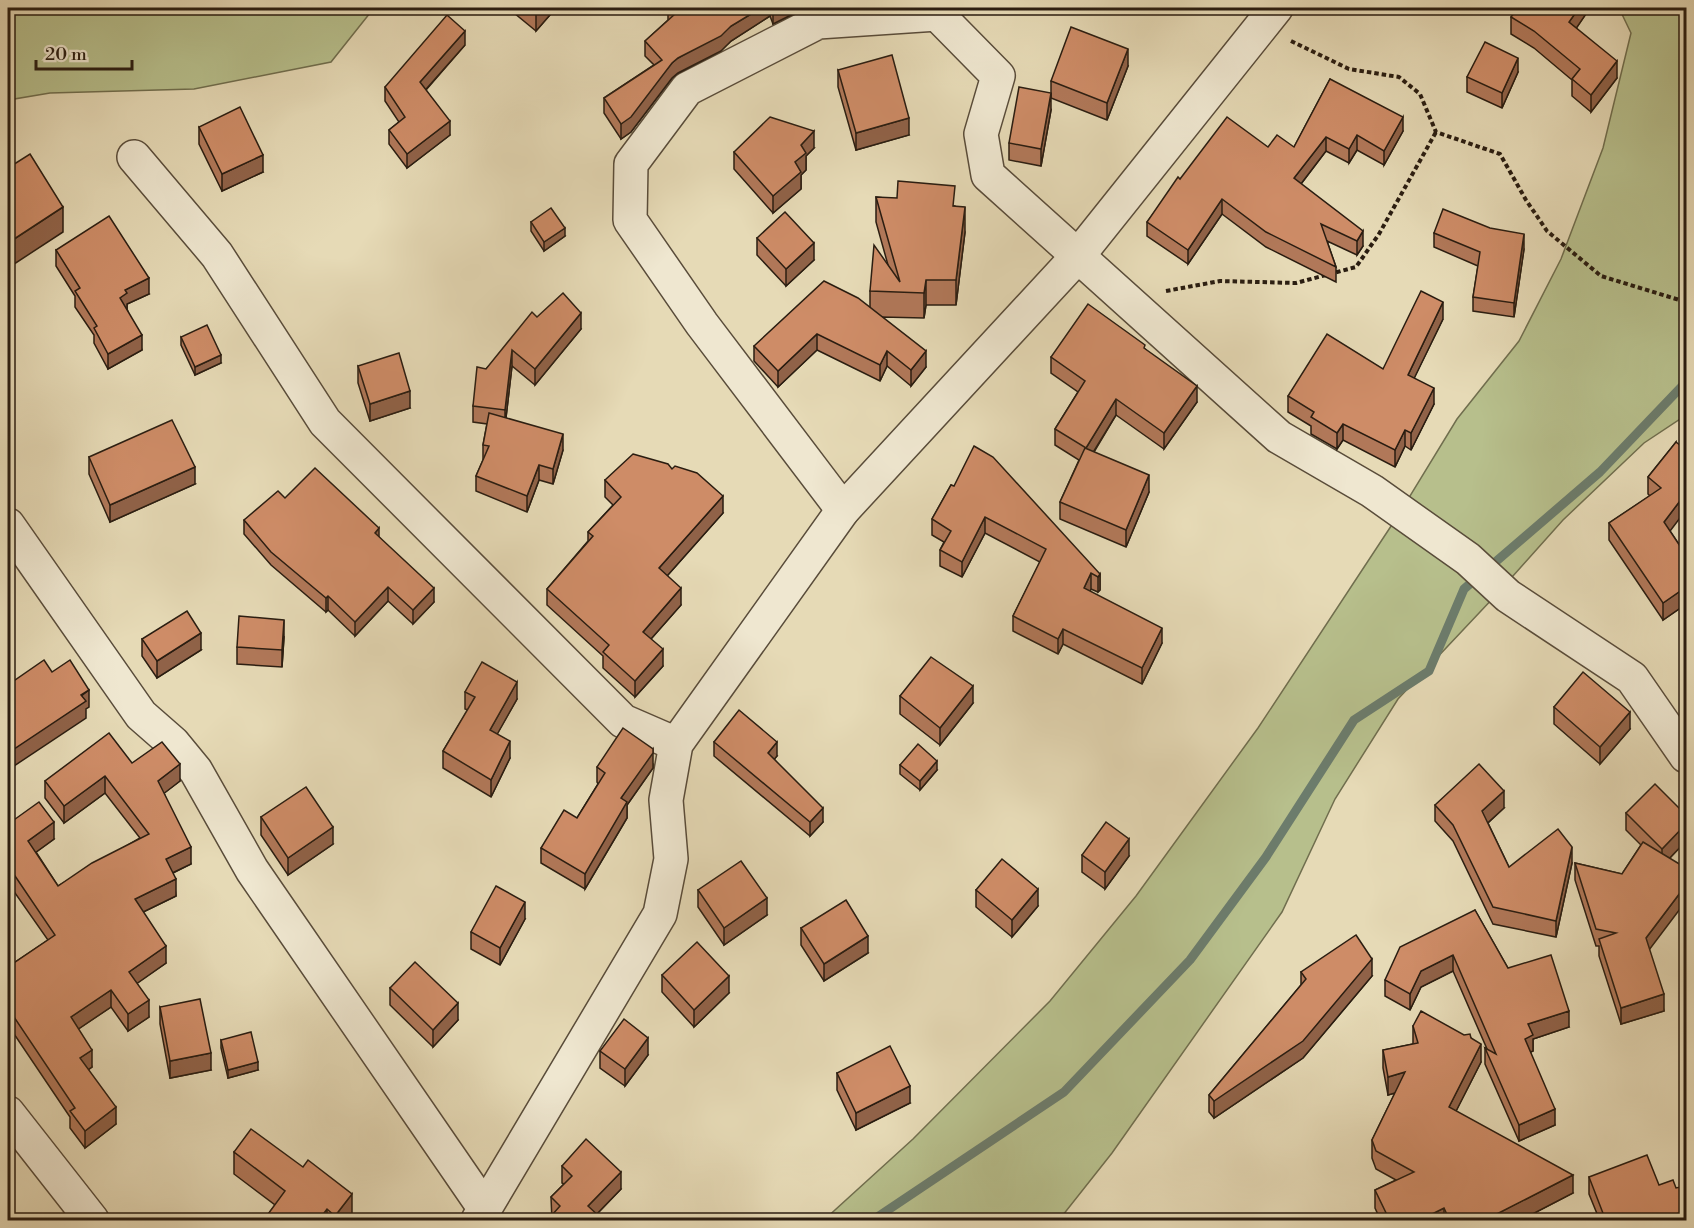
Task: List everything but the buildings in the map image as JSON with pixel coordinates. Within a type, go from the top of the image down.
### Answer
[{"type":"street","points":[[843,510],[702,324],[630,220],[631,164],[687,89],[818,22],[939,11],[998,76],[981,134],[988,175],[1279,437],[1372,491],[1468,560],[1508,596],[1632,678],[1686,756]]},
{"type":"street","points":[[8,525],[141,716],[173,743],[196,771],[252,870],[482,1215],[660,914],[671,860],[666,800],[676,744],[843,510],[1077,257],[1269,17]]},
{"type":"street","points":[[134,157],[217,255],[325,422],[623,721],[676,744]]},
{"type":"street","points":[[8,1113],[92,1221]]},
{"type":"path","points":[[1269,17],[1349,69],[1399,77],[1420,94],[1436,132],[1500,154],[1547,231],[1602,276],[1686,302]]},
{"type":"path","points":[[1124,299],[1220,281],[1296,283],[1356,267],[1379,234],[1436,132]]},
{"type":"green space","points":[[8,8],[374,8],[331,62],[194,89],[50,93],[8,100]]},
{"type":"green space","points":[[1619,8],[1686,8],[1686,415],[1644,443],[1563,520],[1398,699],[1335,799],[1282,912],[1112,1153],[1059,1220],[824,1220],[913,1139],[1050,1001],[1136,896],[1258,728],[1399,514],[1457,419],[1519,341],[1561,259],[1603,148],[1631,33]]},
{"type":"waterway","points":[[873,1220],[1064,1092],[1190,960],[1266,857],[1354,720],[1429,671],[1464,589],[1600,472],[1686,382]]}]
